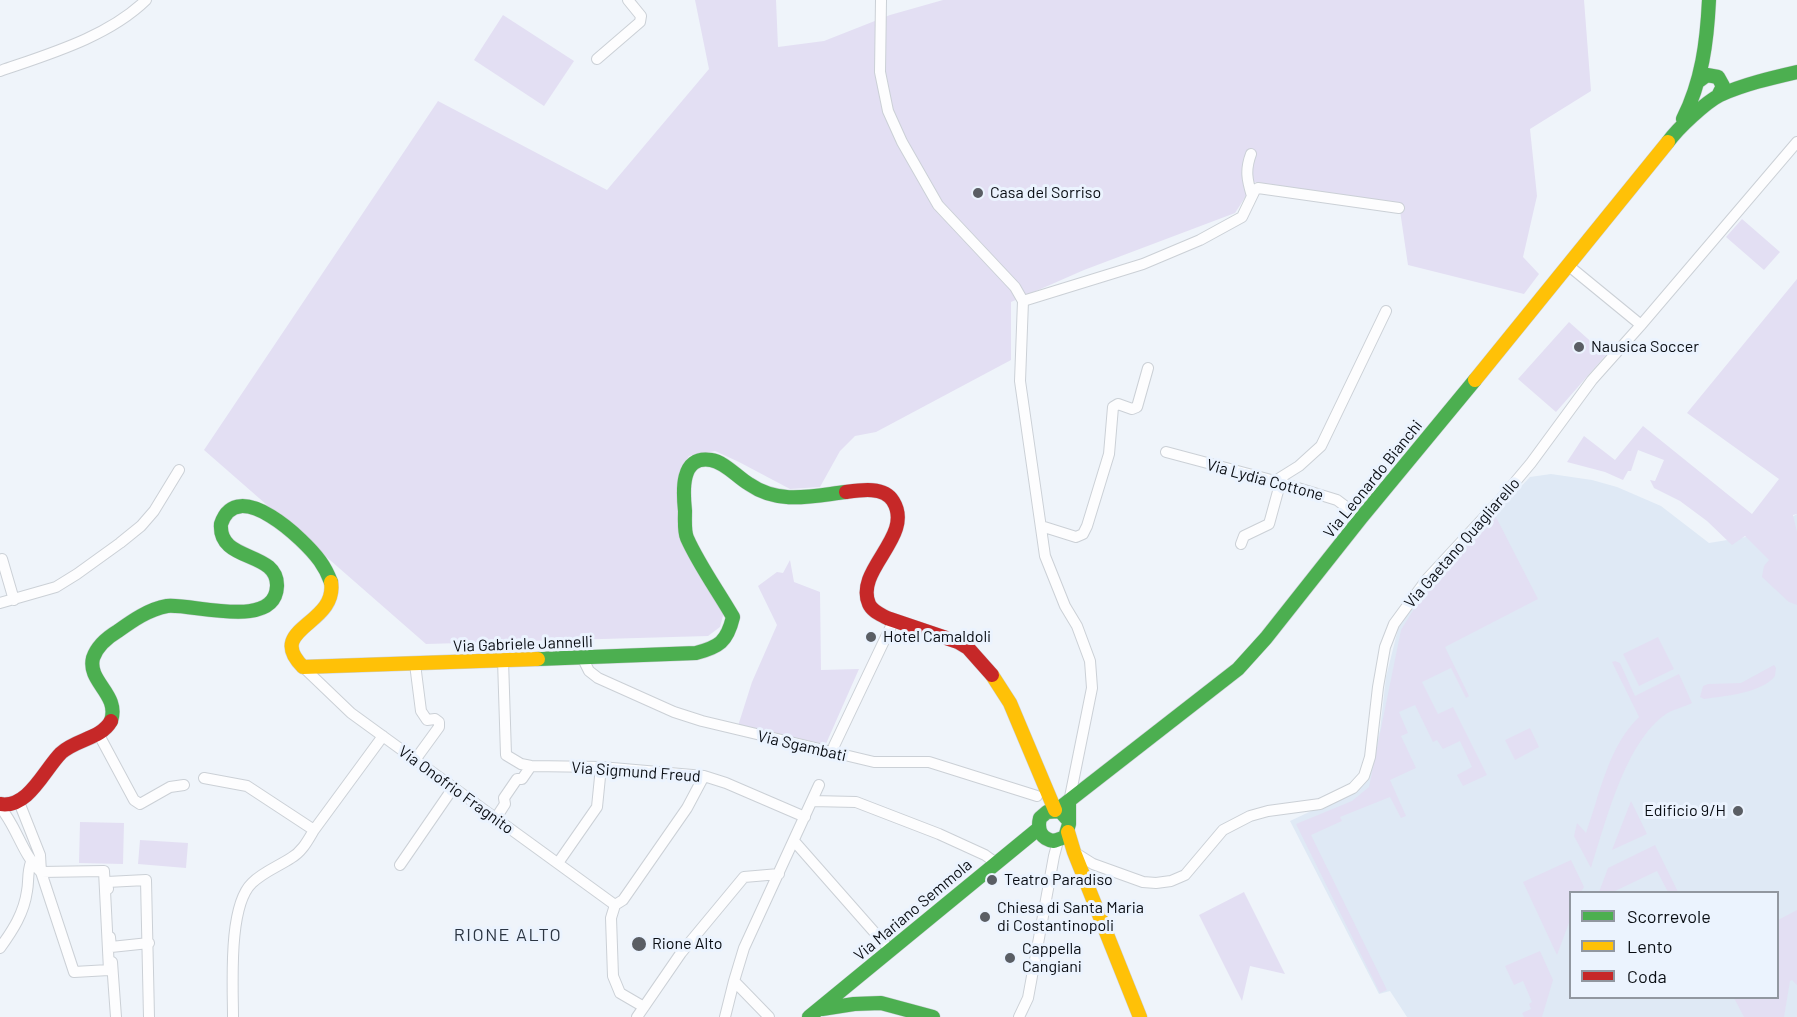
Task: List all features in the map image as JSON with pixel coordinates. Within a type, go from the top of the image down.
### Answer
[{"type":"main road","points":[[1709,0],[1707,48],[1718,78],[1722,88],[1716,97],[1703,97],[1699,84],[1707,75],[1718,78],[1758,81],[1797,72]]},
{"type":"main road","name":"Via Leonardo Bianchi","points":[[1052,811],[1069,802],[1238,669],[1266,638],[1361,518],[1569,266],[1677,129],[1699,84],[1707,48]]},
{"type":"main road","name":"Via Leonardo Bianchi","points":[[1677,129],[1716,97],[1758,81]]},
{"type":"main road","name":"Via Gabriele Jannelli","points":[[303,667],[696,653],[715,648],[730,630],[733,617],[686,536],[683,484],[684,476],[694,464],[701,460],[717,461],[744,482],[771,495],[792,500],[876,489],[890,495],[898,508],[897,524],[866,590],[868,603],[872,609],[894,620],[966,646],[988,669],[1006,695],[1041,793],[1052,811]]},
{"type":"main road","points":[[0,806],[11,806],[19,802],[64,751],[78,741],[105,729],[111,721],[113,711],[107,693],[95,678],[92,669],[94,654],[101,645],[145,614],[156,609],[171,606],[209,611],[245,611],[265,606],[272,600],[278,585],[273,570],[267,564],[239,553],[225,544],[220,531],[224,516],[236,507],[244,506],[263,510],[283,524],[313,552],[327,572],[332,586],[332,596],[327,606],[299,629],[292,643],[291,652],[296,662],[303,667]]},
{"type":"main road","points":[[1065,832],[1069,802]]},
{"type":"main road","points":[[1065,832],[1048,840],[1043,838],[1038,829],[1039,820],[1052,811],[1063,813],[1065,832],[1140,1017]]},
{"type":"main road","name":"Via Mariano Semmola","points":[[814,1013],[1038,829]]},
{"type":"main road","points":[[814,1013],[854,1004],[881,1003],[933,1017]]},
{"type":"street","points":[[0,71],[87,39],[137,9],[146,0]]},
{"type":"street","points":[[597,59],[640,22],[641,16],[628,0]]},
{"type":"street","points":[[881,0],[880,72],[892,122],[938,205],[1015,287],[1023,301],[1020,381],[1045,556],[1065,606],[1077,626],[1090,661],[1092,676],[1092,688],[1069,802]]},
{"type":"street","name":"Via Gaetano Quagliarello","points":[[1074,852],[1093,864],[1143,882],[1171,881],[1185,875],[1223,830],[1250,816],[1268,811],[1320,804],[1353,788],[1364,776],[1370,757],[1383,657],[1394,624],[1427,579],[1519,478],[1592,380],[1797,142]]},
{"type":"street","points":[[1251,153],[1247,165],[1247,180],[1252,196]]},
{"type":"street","points":[[1023,301],[1143,264],[1200,240],[1242,217],[1258,188],[1399,208]]},
{"type":"street","points":[[1569,266],[1641,325]]},
{"type":"street","points":[[1241,544],[1245,536],[1269,524],[1278,482],[1321,446],[1386,311]]},
{"type":"street","points":[[1041,526],[1076,537],[1083,534],[1109,454],[1113,407],[1118,404],[1132,409],[1137,407],[1148,368]]},
{"type":"street","name":"Via Lydia Cottone","points":[[1166,452],[1337,500],[1361,518]]},
{"type":"street","points":[[0,603],[56,587],[120,543],[141,526],[154,511],[179,470]]},
{"type":"street","points":[[2,559],[14,600]]},
{"type":"street","points":[[834,746],[894,620]]},
{"type":"street","name":"Via Sgambati","points":[[583,658],[589,671],[598,678],[702,722],[874,762],[929,762],[1041,793]]},
{"type":"street","points":[[496,818],[505,804],[504,798],[516,779],[522,779],[531,766],[521,764],[506,755],[503,660]]},
{"type":"street","points":[[415,664],[421,711],[427,720],[435,719],[439,722],[440,727],[415,760]]},
{"type":"street","name":"Via Onofrio Fragnito","points":[[303,667],[351,713],[615,905]]},
{"type":"street","points":[[98,733],[134,800],[140,804],[170,787],[184,785]]},
{"type":"street","points":[[233,1017],[234,936],[243,894],[253,881],[292,858],[305,846],[383,736]]},
{"type":"street","name":"Via Sigmund Freud","points":[[531,766],[600,767],[704,776],[805,817]]},
{"type":"street","points":[[558,863],[597,807],[600,767]]},
{"type":"street","points":[[644,1007],[620,993],[613,976],[611,918],[615,905],[623,900],[675,827],[704,776]]},
{"type":"street","points":[[204,778],[248,786],[315,830]]},
{"type":"street","points":[[725,1017],[744,948],[819,785]]},
{"type":"street","points":[[400,865],[453,788]]},
{"type":"street","points":[[812,801],[856,802],[939,834],[986,855],[996,863]]},
{"type":"street","points":[[0,806],[31,862],[41,872],[104,872],[109,970],[74,972],[41,872],[40,855],[19,802]]},
{"type":"street","points":[[1019,1017],[1028,998],[1054,856],[1065,832]]},
{"type":"street","points":[[794,841],[890,950]]},
{"type":"street","points":[[0,948],[20,919],[26,901],[27,873],[31,862]]},
{"type":"street","points":[[637,1017],[681,953],[744,877],[779,874]]},
{"type":"street","points":[[116,1017],[107,882],[146,880],[149,1017]]},
{"type":"street","points":[[111,947],[149,943]]},
{"type":"street","points":[[734,981],[770,1017]]},
{"type":"shaded area","points":[[695,0],[776,0],[778,47],[824,41],[890,15],[943,0],[1584,0],[1591,91],[1530,129],[1537,196],[1523,257],[1539,274],[1524,294],[1408,265],[1399,204],[1255,182],[1235,213],[1084,270],[1011,302],[1011,360],[876,432],[855,436],[840,451],[820,487],[790,489],[715,451],[689,456],[679,474],[680,536],[724,612],[720,627],[708,636],[426,644],[204,450],[438,101],[607,190],[709,69]]},
{"type":"shaded area","points":[[503,15],[574,61],[544,106],[474,60]]},
{"type":"shaded area","points":[[1742,219],[1780,252],[1764,270],[1726,237]]},
{"type":"shaded area","points":[[1797,279],[1797,514],[1793,515],[1797,532],[1797,605],[1789,602],[1762,577],[1764,566],[1769,560],[1745,536],[1732,545],[1707,521],[1680,501],[1654,488],[1650,480],[1655,481],[1664,460],[1638,450],[1631,471],[1628,471],[1623,480],[1605,472],[1567,462],[1584,436],[1615,460],[1643,426],[1752,514],[1779,479],[1687,413]]},
{"type":"shaded area","points":[[1569,322],[1606,355],[1556,412],[1518,379]]},
{"type":"shaded area","points":[[1551,474],[1592,480],[1617,487],[1661,506],[1709,543],[1764,534],[1797,514],[1797,1017],[1407,1017],[1390,991],[1379,994],[1290,821],[1360,788],[1368,776],[1380,730],[1386,677],[1399,625],[1433,578],[1530,477]]},
{"type":"shaded area","points":[[1496,517],[1538,599],[1445,647],[1469,696],[1466,698],[1451,668],[1422,682],[1438,714],[1453,707],[1487,775],[1463,786],[1457,775],[1472,767],[1460,741],[1443,749],[1437,740],[1433,742],[1415,705],[1399,712],[1408,733],[1401,736],[1416,768],[1390,780],[1406,816],[1401,818],[1390,797],[1340,817],[1342,821],[1311,835],[1387,990],[1380,993],[1296,824],[1352,801],[1369,787],[1401,630],[1433,578]]},
{"type":"shaded area","points":[[790,560],[794,582],[820,592],[821,670],[859,669],[825,746],[738,726],[752,682],[777,625],[758,586],[777,572],[783,573]]},
{"type":"shaded area","points":[[1658,637],[1674,669],[1639,686],[1623,654]]},
{"type":"shaded area","points":[[1612,662],[1620,663],[1635,696],[1679,674],[1692,703],[1666,714],[1639,743],[1619,784],[1591,868],[1574,836],[1577,823],[1586,833],[1612,757],[1628,729],[1639,717]]},
{"type":"shaded area","points":[[1774,665],[1775,676],[1769,682],[1752,690],[1704,699],[1700,697],[1703,686],[1741,683]]},
{"type":"shaded area","points":[[1530,728],[1539,747],[1515,760],[1505,740]]},
{"type":"shaded area","points":[[1631,801],[1647,834],[1612,850]]},
{"type":"shaded area","points":[[80,822],[124,823],[123,864],[79,863]]},
{"type":"shaded area","points":[[140,840],[188,843],[186,868],[138,864]]},
{"type":"shaded area","points":[[1655,845],[1678,891],[1667,891],[1657,871],[1615,891],[1599,891],[1608,868]]},
{"type":"shaded area","points":[[1571,860],[1584,887],[1582,891],[1569,891],[1569,923],[1557,955],[1523,882]]},
{"type":"shaded area","points":[[1244,892],[1285,974],[1250,966],[1242,1001],[1199,915]]},
{"type":"shaded area","points":[[1797,910],[1797,985],[1792,980],[1790,981],[1784,1017],[1744,1017],[1735,999],[1779,999],[1779,919]]},
{"type":"shaded area","points":[[1540,951],[1553,980],[1542,1017],[1524,1017],[1522,1013],[1531,1009],[1529,1004],[1532,1002],[1523,981],[1514,985],[1505,966]]},
{"type":"traffic: fast","points":[[1683,119],[1699,76],[1707,31],[1709,0]]},
{"type":"traffic: fast","points":[[1668,142],[1692,116],[1720,95],[1748,84],[1797,72]]},
{"type":"traffic: fast","points":[[1699,81],[1707,75],[1718,77],[1723,86],[1718,96]]},
{"type":"traffic: fast","points":[[1057,810],[1238,669],[1266,638],[1475,380]]},
{"type":"traffic: fast","points":[[538,659],[696,653],[716,646],[725,638],[733,617],[697,558],[685,532],[684,485],[689,469],[694,463],[701,460],[716,461],[760,491],[772,495],[808,497],[846,492]]},
{"type":"traffic: fast","points":[[111,721],[113,712],[111,703],[92,666],[97,650],[110,636],[141,616],[167,606],[231,612],[262,608],[273,600],[277,586],[275,575],[259,561],[229,545],[223,536],[221,524],[229,511],[241,506],[271,516],[312,551],[331,582]]},
{"type":"traffic: fast","points":[[1069,802],[1069,824],[1065,837],[1050,840],[1043,836],[1039,826],[1040,818],[1047,812],[1060,811],[1069,821]]},
{"type":"traffic: fast","points":[[809,1017],[1038,829]]},
{"type":"traffic: fast","points":[[822,1009],[881,1003],[933,1017]]},
{"type":"traffic: slow","points":[[1475,380],[1668,142]]},
{"type":"traffic: slow","points":[[331,582],[330,596],[324,608],[297,634],[292,643],[293,654],[303,667],[538,659]]},
{"type":"traffic: slow","points":[[992,675],[1010,703],[1055,810]]},
{"type":"traffic: slow","points":[[1068,832],[1140,1017]]},
{"type":"traffic: jam","points":[[846,492],[871,490],[884,493],[893,501],[898,514],[891,540],[870,578],[867,591],[870,606],[887,618],[958,642],[968,648],[992,675]]},
{"type":"traffic: jam","points":[[0,804],[19,801],[35,787],[61,753],[101,732],[111,721]]},
{"type":"place","name":"Casa del Sorriso","points":[[978,193]]},
{"type":"place","name":"Nausica Soccer","points":[[1579,347]]},
{"type":"place","name":"Hotel Camaldoli","points":[[871,637]]},
{"type":"place","name":"Edificio 9/H","points":[[1738,811]]},
{"type":"place","name":"Teatro Paradiso","points":[[992,880]]},
{"type":"place","name":"Chiesa di Santa Maria di Costantinopoli","points":[[985,917]]},
{"type":"place","name":"Rione Alto","points":[[639,944]]},
{"type":"place","name":"Cappella Cangiani","points":[[1010,958]]},
{"type":"district","name":"RIONE ALTO","points":[[508,935]]}]
